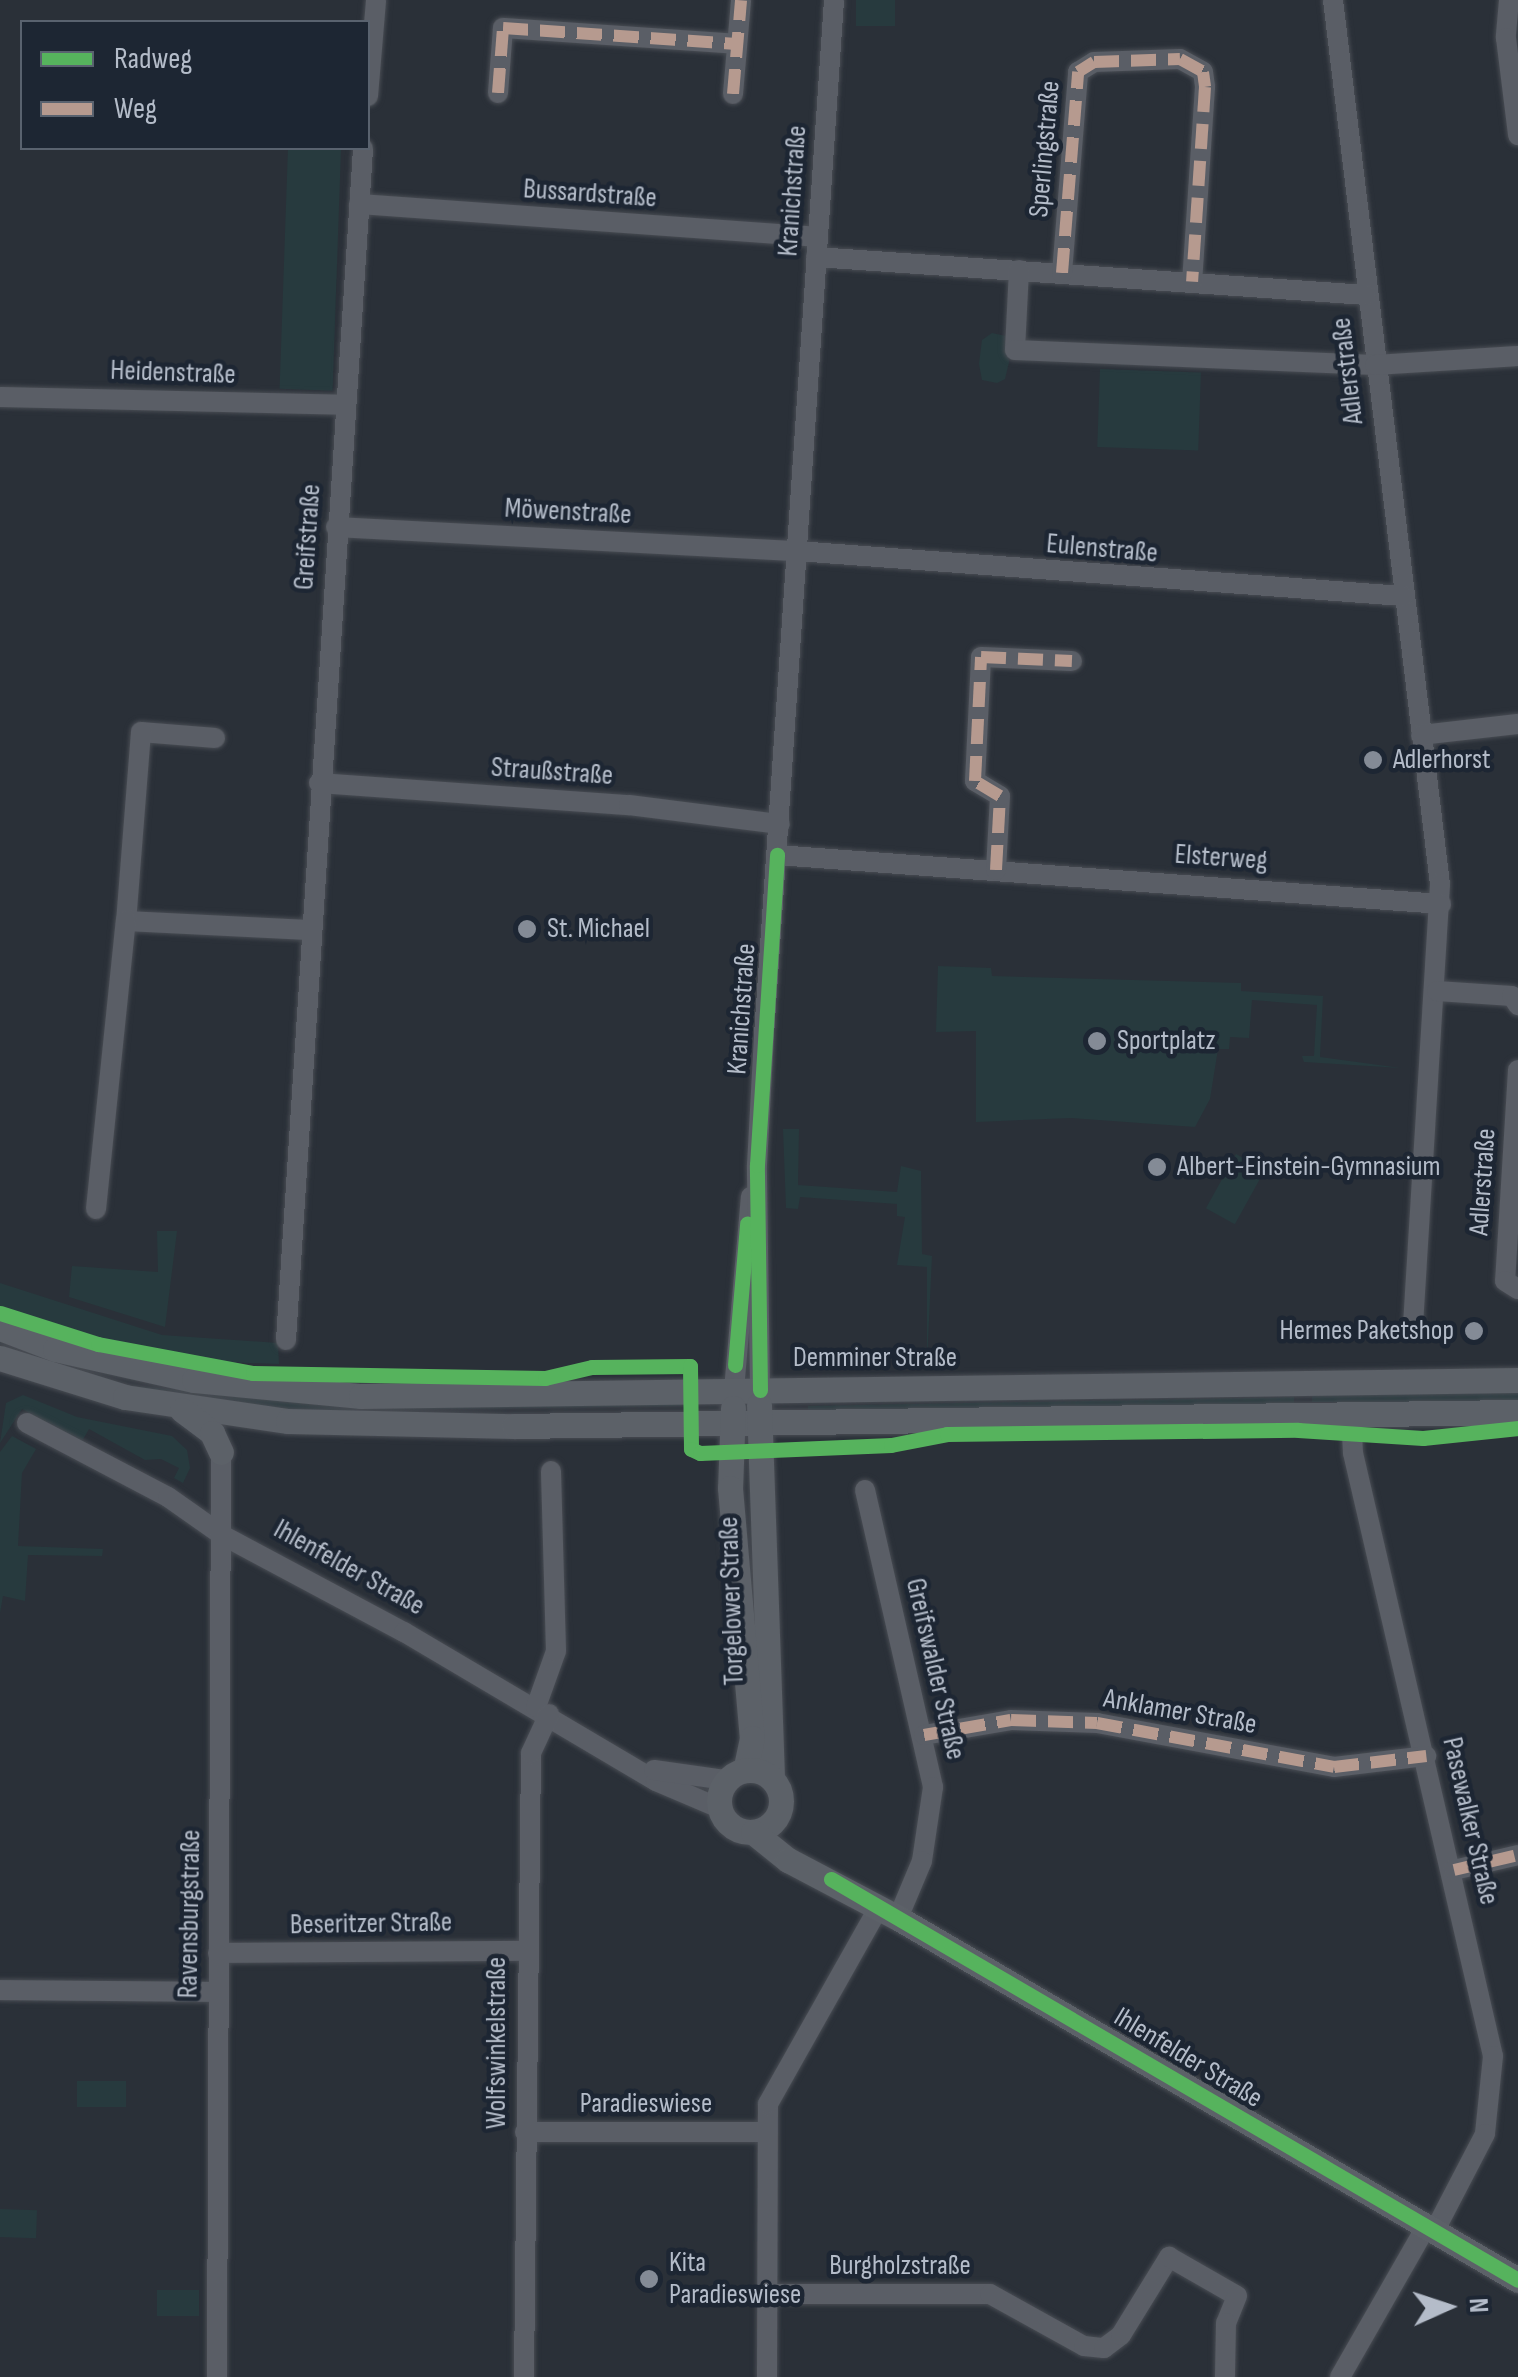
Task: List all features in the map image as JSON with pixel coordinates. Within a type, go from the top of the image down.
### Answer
[{"type":"main road","name":"Demminer Straße","points":[[2,1335],[130,1368],[284,1392],[1518,1380]]},
{"type":"main road","points":[[0,1358],[92,1389],[178,1407],[362,1423],[1518,1412]]},
{"type":"main road","name":"Torgelower Straße","points":[[747,1390],[759,1421],[772,1779]]},
{"type":"main road","name":"Torgelower Straße","points":[[736,1775],[752,1738],[730,1488],[732,1422],[747,1390]]},
{"type":"main road","points":[[178,1407],[212,1433],[221,1452]]},
{"type":"main road","points":[[719,1808],[736,1775]]},
{"type":"main road","name":"Ihlenfelder Straße","points":[[736,1775],[772,1779],[780,1796],[778,1815],[789,1840],[831,1880]]},
{"type":"main road","name":"Ihlenfelder Straße","points":[[719,1808],[732,1826],[753,1832],[788,1860],[888,1912],[1518,2280]]},
{"type":"main road","points":[[753,1832],[778,1815]]},
{"type":"street","points":[[370,72],[376,0]]},
{"type":"street","points":[[734,94],[741,0]]},
{"type":"street","name":"Kranichstraße","points":[[747,1390],[777,855],[834,0]]},
{"type":"street","name":"Adlerstraße","points":[[1333,0],[1441,904],[1413,1326]]},
{"type":"street","points":[[1509,0],[1506,38],[1518,135]]},
{"type":"street","points":[[498,93],[503,28],[736,44]]},
{"type":"street","name":"Sperlingstraße","points":[[1062,273],[1078,72],[1094,62],[1180,59],[1203,72],[1204,87],[1192,282]]},
{"type":"street","name":"Greifstraße","points":[[286,1340],[309,930],[363,150]]},
{"type":"street","name":"Bussardstraße","points":[[358,204],[816,247]]},
{"type":"street","points":[[816,247],[1018,270],[1366,295]]},
{"type":"street","points":[[1018,270],[1015,350],[1375,365],[1518,356]]},
{"type":"street","name":"Heidenstraße","points":[[0,396],[345,405]]},
{"type":"street","name":"Möwenstraße","points":[[336,527],[797,550]]},
{"type":"street","name":"Eulenstraße","points":[[797,550],[1329,596],[1403,596]]},
{"type":"street","points":[[996,870],[1000,796],[975,781],[981,657],[1072,661]]},
{"type":"street","points":[[1421,735],[1518,724]]},
{"type":"street","points":[[96,1209],[141,732],[215,738]]},
{"type":"street","name":"Straußstraße","points":[[319,784],[629,805],[780,824]]},
{"type":"street","name":"Elsterweg","points":[[777,855],[1441,904]]},
{"type":"street","points":[[126,920],[309,930]]},
{"type":"street","points":[[1437,991],[1516,998]]},
{"type":"street","name":"Adlerstraße","points":[[1518,1070],[1505,1281],[1518,1290]]},
{"type":"street","name":"Pasewalker Straße","points":[[1340,2377],[1485,2134],[1494,2083],[1489,2024],[1353,1454],[1351,1414]]},
{"type":"street","name":"Ihlenfelder Straße","points":[[27,1424],[168,1497],[222,1536],[542,1711],[642,1768],[656,1781],[719,1808]]},
{"type":"street","name":"Ravensburgstraße","points":[[216,2377],[221,1452]]},
{"type":"street","name":"Wolfswinkelstraße","points":[[524,2377],[524,1951],[530,1753],[556,1650],[551,1471]]},
{"type":"street","name":"Greifswalder Straße","points":[[865,1490],[933,1787],[929,1830],[888,1912]]},
{"type":"street","name":"Anklamer Straße","points":[[924,1735],[1011,1720],[1097,1723],[1334,1766],[1426,1756]]},
{"type":"street","name":"Ihlenfelder Straße","points":[[642,1768],[736,1775]]},
{"type":"street","points":[[1454,1870],[1518,1854]]},
{"type":"street","points":[[766,2377],[766,2132],[773,2094],[888,1912]]},
{"type":"street","name":"Beseritzer Straße","points":[[218,1953],[524,1951]]},
{"type":"street","points":[[0,1990],[217,1992]]},
{"type":"street","name":"Paradieswiese","points":[[525,2132],[766,2132]]},
{"type":"street","name":"Burgholzstraße","points":[[766,2294],[990,2294],[1084,2346],[1104,2348],[1120,2335],[1169,2256],[1237,2296],[1227,2313],[1225,2377]]},
{"type":"green space","points":[[856,0],[895,0],[895,26],[856,26]]},
{"type":"green space","points":[[288,150],[341,150],[333,391],[280,389]]},
{"type":"green space","points":[[992,333],[1006,336],[1009,362],[1005,379],[997,383],[982,380],[979,364],[982,340]]},
{"type":"green space","points":[[1100,369],[1201,373],[1198,450],[1097,447]]},
{"type":"green space","name":"Sportplatz","points":[[938,966],[991,968],[992,976],[1241,983],[1241,991],[1323,996],[1320,1057],[1401,1068],[1304,1062],[1302,1056],[1314,1056],[1317,1005],[1252,1000],[1249,1038],[1230,1037],[1229,1049],[1218,1049],[1210,1099],[1195,1127],[1071,1118],[976,1122],[976,1031],[936,1032]]},
{"type":"green space","points":[[783,1129],[799,1129],[798,1185],[897,1192],[901,1166],[921,1171],[922,1254],[932,1256],[927,1363],[927,1267],[897,1265],[905,1217],[897,1216],[897,1204],[800,1197],[798,1209],[786,1208]]},
{"type":"green space","points":[[1236,1154],[1265,1170],[1235,1224],[1206,1208]]},
{"type":"green space","points":[[157,1231],[177,1231],[165,1327],[69,1297],[72,1266],[158,1272]]},
{"type":"green space","points":[[0,1283],[162,1335],[278,1343],[279,1364],[197,1361],[59,1329],[0,1306]]},
{"type":"green space","points":[[137,1386],[321,1404],[681,1400],[681,1406],[287,1411]]},
{"type":"green space","points":[[1312,1393],[1518,1393],[1518,1402],[1312,1402]]},
{"type":"green space","points":[[23,1395],[77,1417],[172,1436],[187,1450],[190,1468],[183,1483],[174,1478],[179,1468],[161,1459],[145,1460],[89,1429],[82,1441],[22,1409],[0,1443],[6,1403]]},
{"type":"green space","points":[[1294,1397],[1294,1406],[808,1412],[808,1406]]},
{"type":"green space","points":[[12,1436],[36,1449],[22,1473],[18,1546],[103,1549],[102,1556],[28,1555],[25,1601],[3,1596],[0,1613],[0,1452]]},
{"type":"green space","points":[[77,2081],[126,2081],[126,2107],[77,2107]]},
{"type":"green space","points":[[0,2209],[37,2210],[36,2238],[0,2237]]},
{"type":"green space","points":[[157,2290],[199,2290],[199,2316],[157,2316]]},
{"type":"marked path","points":[[733,94],[741,0]]},
{"type":"marked path","points":[[498,93],[503,28],[736,44]]},
{"type":"marked path","points":[[1062,273],[1078,72],[1094,62],[1180,59],[1203,72],[1205,87],[1192,282]]},
{"type":"marked path","points":[[996,870],[1000,796],[975,781],[981,657],[1072,661]]},
{"type":"marked path","points":[[924,1735],[1011,1720],[1097,1723],[1334,1767],[1426,1756]]},
{"type":"marked path","points":[[1454,1870],[1518,1855]]},
{"type":"cycle path","points":[[760,1390],[757,1165],[777,855]]},
{"type":"cycle path","points":[[735,1365],[747,1224]]},
{"type":"cycle path","points":[[0,1313],[98,1344],[253,1373],[545,1378],[592,1367],[690,1366],[691,1449],[700,1453],[891,1445],[947,1434],[1298,1430],[1423,1438],[1518,1428]]},
{"type":"cycle path","points":[[831,1879],[1518,2280]]},
{"type":"place","name":"Adlerhorst","points":[[1373,760]]},
{"type":"place","name":"St. Michael","points":[[527,929]]},
{"type":"place","name":"Sportplatz","points":[[1097,1041]]},
{"type":"place","name":"Albert-Einstein-Gymnasium","points":[[1157,1167]]},
{"type":"place","name":"Hermes Paketshop","points":[[1474,1331]]},
{"type":"place","name":"Kita Paradieswiese","points":[[649,2279]]}]
